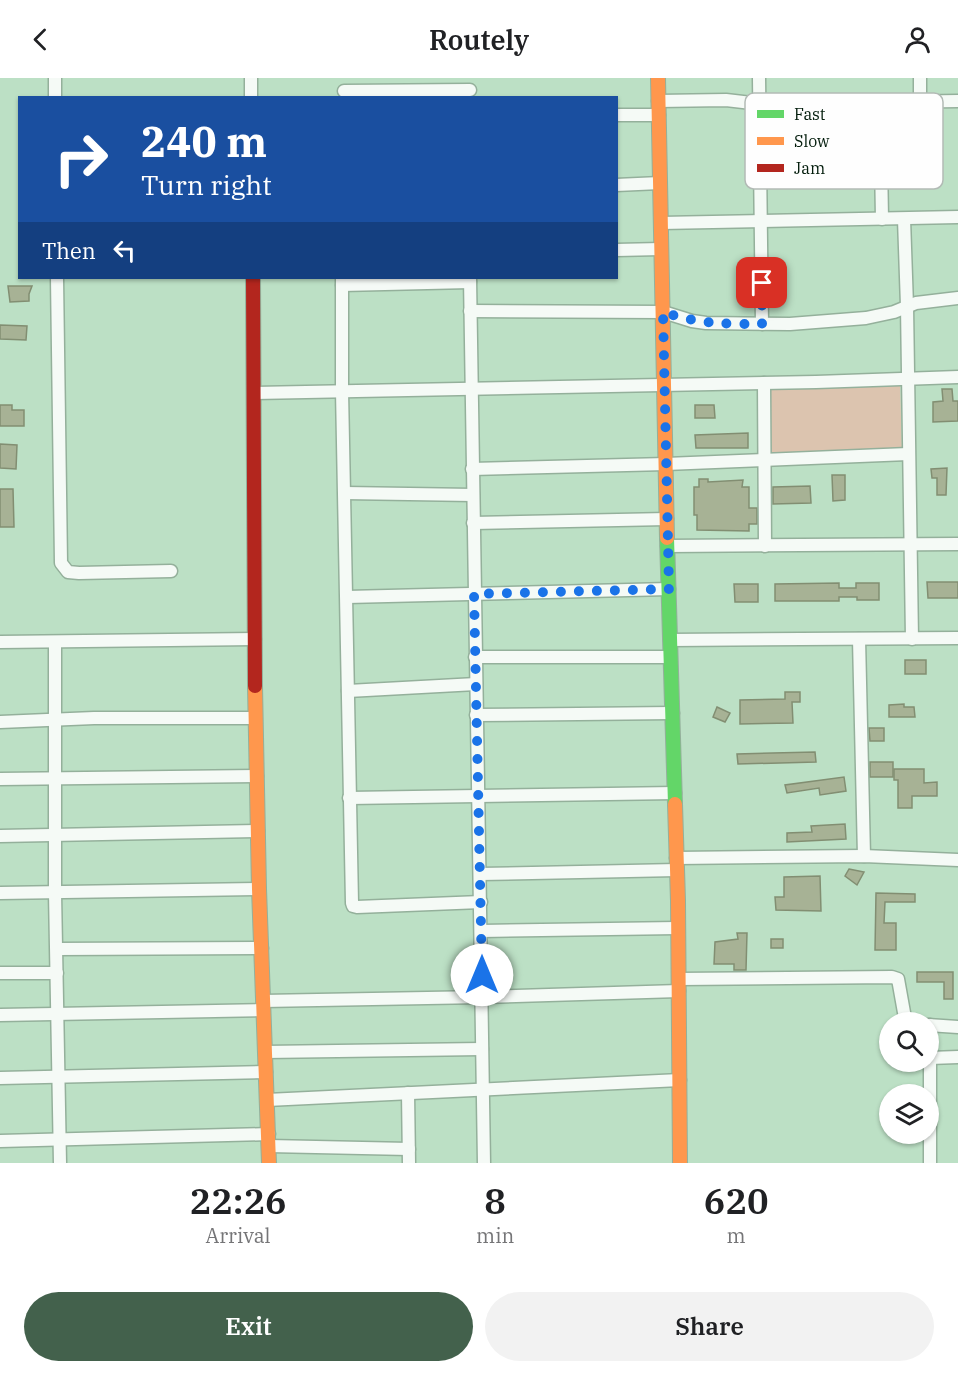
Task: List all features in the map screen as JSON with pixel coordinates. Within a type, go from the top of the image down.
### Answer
[{"type":"street","points":[[55,78],[55,96]]},
{"type":"street","points":[[251,78],[251,96]]},
{"type":"street","points":[[658,78],[667,546],[678,928],[680,1163]]},
{"type":"street","points":[[759,78],[760,93]]},
{"type":"street","points":[[344,89],[470,88]]},
{"type":"street","points":[[618,115],[726,100],[745,102]]},
{"type":"street","points":[[943,101],[958,101]]},
{"type":"street","points":[[618,185],[660,183]]},
{"type":"street","points":[[761,189],[762,324]]},
{"type":"street","points":[[881,189],[882,219]]},
{"type":"street","points":[[661,223],[958,217]]},
{"type":"street","points":[[904,219],[908,306],[907,379],[912,639]]},
{"type":"street","points":[[618,250],[662,249]]},
{"type":"street","points":[[57,279],[61,563],[68,572],[79,573],[171,571]]},
{"type":"street","points":[[254,279],[255,718],[269,1163]]},
{"type":"street","points":[[481,902],[353,906],[349,798],[342,281],[470,280],[476,715],[482,931],[484,1163]]},
{"type":"street","points":[[470,311],[663,312],[706,323],[762,324],[866,318],[880,316],[916,303],[958,298]]},
{"type":"street","points":[[255,393],[958,377]]},
{"type":"street","points":[[764,383],[765,546]]},
{"type":"street","points":[[472,469],[908,454]]},
{"type":"street","points":[[345,493],[473,495]]},
{"type":"street","points":[[473,524],[667,519]]},
{"type":"street","points":[[667,546],[958,544]]},
{"type":"street","points":[[347,597],[669,589]]},
{"type":"street","points":[[670,640],[958,638]]},
{"type":"street","points":[[0,642],[255,639]]},
{"type":"street","points":[[859,639],[864,856]]},
{"type":"street","points":[[55,642],[55,892],[60,1163]]},
{"type":"street","points":[[475,657],[670,657]]},
{"type":"street","points":[[348,692],[476,684]]},
{"type":"street","points":[[476,715],[673,712]]},
{"type":"street","points":[[0,722],[106,718],[255,718]]},
{"type":"street","points":[[0,779],[257,776]]},
{"type":"street","points":[[349,798],[675,793]]},
{"type":"street","points":[[0,836],[258,831]]},
{"type":"street","points":[[480,874],[864,856],[958,860]]},
{"type":"street","points":[[0,893],[259,889]]},
{"type":"street","points":[[482,931],[678,928]]},
{"type":"street","points":[[57,949],[262,948]]},
{"type":"street","points":[[0,973],[57,973]]},
{"type":"street","points":[[0,1015],[482,998],[679,985],[892,977],[898,979],[901,985],[904,1012]]},
{"type":"street","points":[[939,1026],[958,1027]]},
{"type":"street","points":[[265,1052],[482,1049]]},
{"type":"street","points":[[939,1058],[958,1057]]},
{"type":"street","points":[[0,1078],[266,1072]]},
{"type":"street","points":[[930,1072],[930,1163]]},
{"type":"street","points":[[267,1100],[680,1080]]},
{"type":"street","points":[[408,1093],[409,1163]]},
{"type":"street","points":[[0,1141],[269,1140],[409,1149]]},
{"type":"shaded area","points":[[900,384],[902,451],[770,454],[768,387]]},
{"type":"building","points":[[8,286],[32,286],[29,301],[10,302]]},
{"type":"building","points":[[0,325],[27,326],[26,340],[0,339]]},
{"type":"building","points":[[942,389],[952,389],[953,401],[958,401],[958,421],[933,422],[933,402],[943,401]]},
{"type":"building","points":[[0,405],[12,405],[12,410],[24,410],[24,426],[0,426]]},
{"type":"building","points":[[695,405],[714,405],[715,418],[695,418]]},
{"type":"building","points":[[748,433],[748,448],[696,448],[695,435]]},
{"type":"building","points":[[0,444],[17,445],[16,469],[0,468]]},
{"type":"building","points":[[947,468],[946,495],[937,495],[937,478],[932,478],[931,469]]},
{"type":"building","points":[[832,475],[845,475],[845,500],[833,501]]},
{"type":"building","points":[[699,479],[708,479],[708,482],[743,480],[742,487],[749,487],[749,508],[757,508],[757,524],[749,524],[749,531],[697,530],[697,515],[694,515],[694,487],[699,487]]},
{"type":"building","points":[[810,486],[811,503],[773,504],[773,487]]},
{"type":"building","points":[[0,489],[13,489],[14,527],[0,527]]},
{"type":"building","points":[[927,582],[958,582],[958,598],[928,598]]},
{"type":"building","points":[[839,583],[839,588],[856,588],[856,583],[879,583],[879,600],[839,597],[839,601],[775,601],[775,584]]},
{"type":"building","points":[[734,584],[758,584],[758,602],[735,602]]},
{"type":"building","points":[[905,660],[926,660],[926,674],[905,674]]},
{"type":"building","points":[[785,692],[800,692],[800,702],[792,702],[793,723],[740,724],[740,700],[785,699]]},
{"type":"building","points":[[904,704],[904,707],[914,707],[915,717],[889,717],[889,705]]},
{"type":"building","points":[[717,707],[730,713],[725,722],[713,717]]},
{"type":"building","points":[[869,728],[884,728],[884,741],[870,741]]},
{"type":"building","points":[[815,752],[816,762],[738,764],[737,754]]},
{"type":"building","points":[[870,762],[893,762],[893,777],[870,777]]},
{"type":"building","points":[[894,769],[924,769],[924,783],[937,782],[937,796],[912,796],[912,808],[898,808],[898,780],[894,780]]},
{"type":"building","points":[[844,777],[846,791],[820,795],[819,788],[787,793],[785,785]]},
{"type":"building","points":[[845,824],[846,839],[787,842],[787,833],[812,832],[811,826]]},
{"type":"building","points":[[849,869],[864,872],[857,885],[845,876]]},
{"type":"building","points":[[820,876],[821,911],[776,910],[775,897],[784,897],[784,877]]},
{"type":"building","points":[[876,893],[915,894],[915,902],[885,902],[884,923],[896,923],[896,950],[875,950]]},
{"type":"building","points":[[737,933],[747,933],[746,970],[734,970],[734,964],[714,964],[715,942],[738,939]]},
{"type":"building","points":[[771,939],[783,939],[783,948],[771,948]]},
{"type":"building","points":[[917,972],[953,972],[953,999],[944,999],[944,982],[917,982]]},
{"type":"traffic: fast","points":[[667,538],[675,804]]},
{"type":"traffic: slow","points":[[658,78],[667,538]]},
{"type":"traffic: slow","points":[[255,686],[259,889],[269,1163]]},
{"type":"traffic: slow","points":[[675,804],[680,1163]]},
{"type":"traffic: jam","points":[[253,279],[255,686]]},
{"type":"route","points":[[482,975],[474,594],[669,589],[663,312],[692,321],[720,325],[762,324],[762,283]]}]
